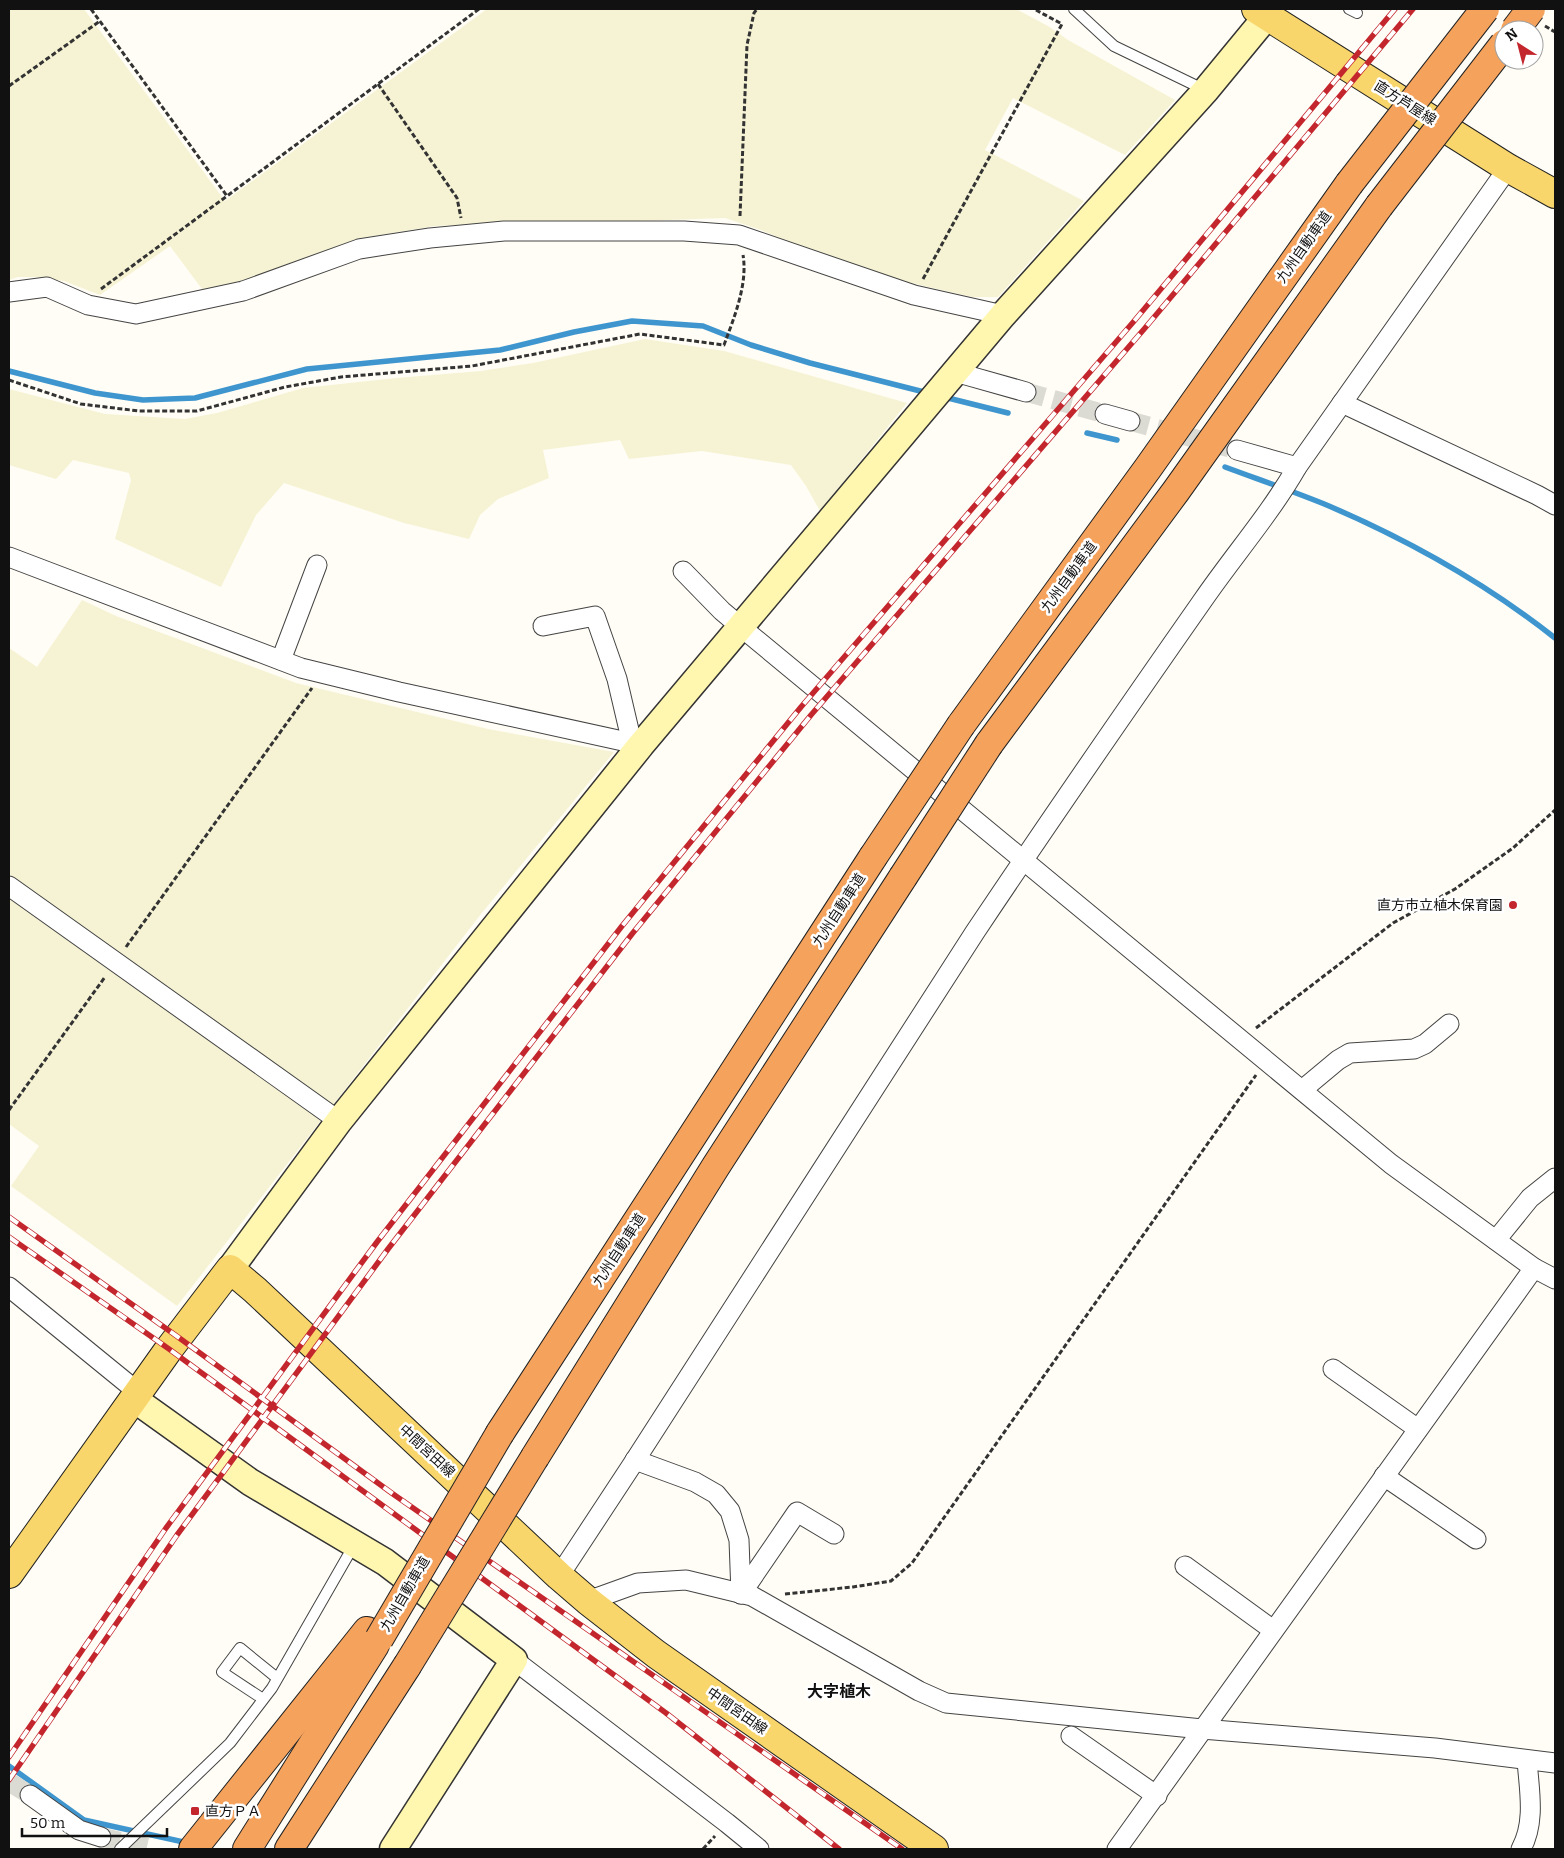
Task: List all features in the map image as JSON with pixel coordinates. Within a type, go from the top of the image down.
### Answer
[{"type":"highway","name":"九州自動車道","points":[[247,1849],[373,1635],[424,1562],[500,1433],[873,857],[961,725],[1148,468],[1349,184],[1485,9]]},
{"type":"highway","points":[[1523,20],[1531,9]]},
{"type":"highway","points":[[289,1849],[407,1666],[716,1166],[989,744],[1176,492],[1379,206],[1494,57]]},
{"type":"highway","points":[[193,1843],[373,1635]]},
{"type":"main road","name":"直方芦屋線","points":[[1262,12],[1508,168],[1555,194]]},
{"type":"main road","points":[[9,1574],[169,1349],[230,1269]]},
{"type":"main road","name":"中間宮田線","points":[[230,1269],[262,1296],[559,1576],[588,1601],[656,1654],[934,1849]]},
{"type":"street","points":[[230,1269],[340,1122],[636,744],[742,627],[1003,315],[1206,90],[1262,12]]},
{"type":"street","points":[[559,1576],[1022,860],[1219,577],[1276,502],[1342,403],[1508,168]]},
{"type":"street","points":[[9,292],[47,287],[83,303],[136,314],[243,291],[359,249],[430,238],[504,231],[684,231],[739,235],[914,295],[1003,315]]},
{"type":"street","points":[[952,376],[1026,392]]},
{"type":"street","points":[[1342,403],[1555,505]]},
{"type":"street","points":[[1106,414],[1130,421]]},
{"type":"street","points":[[1237,450],[1295,472]]},
{"type":"street","points":[[9,557],[301,668],[399,692],[636,744]]},
{"type":"street","points":[[282,660],[317,565]]},
{"type":"street","points":[[684,571],[722,611],[1391,1164],[1534,1268],[1555,1279]]},
{"type":"street","points":[[543,626],[595,616],[617,679],[636,744]]},
{"type":"street","points":[[9,886],[340,1122]]},
{"type":"street","points":[[1302,1090],[1338,1060],[1350,1053],[1414,1049],[1425,1044],[1448,1024]]},
{"type":"street","points":[[1496,1240],[1530,1198],[1555,1178]]},
{"type":"street","points":[[1117,1849],[1157,1796],[1202,1729],[1534,1268]]},
{"type":"street","points":[[9,1287],[136,1396],[250,1482],[385,1562],[759,1849]]},
{"type":"street","points":[[1333,1369],[1418,1429]]},
{"type":"street","points":[[635,1460],[695,1482],[716,1494],[730,1511],[739,1540],[747,1595]]},
{"type":"street","points":[[1384,1476],[1476,1539]]},
{"type":"street","points":[[747,1595],[797,1512],[834,1534]]},
{"type":"street","points":[[1185,1566],[1273,1630]]},
{"type":"street","points":[[588,1601],[638,1583],[686,1580],[747,1595],[919,1691],[946,1703],[1202,1729],[1435,1748],[1555,1763]]},
{"type":"street","points":[[394,1849],[514,1660]]},
{"type":"street","points":[[1071,1736],[1157,1796]]},
{"type":"street","points":[[1521,1849],[1527,1839],[1531,1818],[1527,1760]]},
{"type":"street","points":[[30,1795],[79,1830],[101,1837]]},
{"type":"lane","points":[[1074,9],[1114,46],[1206,90]]},
{"type":"lane","points":[[120,1849],[230,1743],[277,1678],[355,1543]]},
{"type":"lane","points":[[264,1698],[222,1672],[240,1648],[277,1678]]},
{"type":"lane","points":[[318,1824],[367,1729]]},
{"type":"lane","points":[[223,1793],[259,1768]]},
{"type":"path","points":[[92,9],[227,196]]},
{"type":"path","points":[[83,303],[479,9]]},
{"type":"path","points":[[9,380],[81,404],[139,412],[197,412],[285,387],[341,377],[472,366],[640,334],[724,346],[739,303],[744,262],[739,235],[747,45],[754,13],[757,9]]},
{"type":"path","points":[[914,295],[1062,24],[1034,9]]},
{"type":"path","points":[[9,86],[100,21]]},
{"type":"path","points":[[378,84],[457,198],[464,235]]},
{"type":"path","points":[[9,1110],[323,673]]},
{"type":"path","points":[[1241,1039],[1393,922],[1455,889],[1513,848],[1555,810]]},
{"type":"path","points":[[747,1595],[853,1587],[891,1581],[912,1563],[1267,1060]]},
{"type":"shaded area","points":[[9,9],[84,9],[225,201],[487,9],[1016,9],[1175,100],[1125,155],[1013,98],[985,150],[1084,201],[998,297],[972,297],[889,278],[810,251],[761,230],[725,218],[582,223],[524,222],[435,226],[362,238],[237,286],[205,293],[170,246],[100,295],[64,281],[35,277],[18,277],[9,280]]},
{"type":"shaded area","points":[[645,339],[724,351],[907,403],[820,511],[791,465],[702,451],[629,459],[620,440],[543,450],[549,478],[498,499],[480,515],[469,539],[404,523],[284,483],[256,515],[221,587],[115,539],[131,480],[129,473],[73,460],[56,479],[9,465],[9,389],[105,414],[185,419],[217,413],[303,388],[481,371],[533,363]]},
{"type":"shaded area","points":[[82,600],[116,616],[296,683],[488,729],[614,752],[481,914],[177,1306],[11,1186],[39,1146],[9,1124],[9,648],[37,667]]},
{"type":"waterway","points":[[9,371],[95,393],[143,400],[195,398],[307,369],[500,350],[574,332],[632,321],[703,326],[751,345],[810,363],[928,393]]},
{"type":"waterway","points":[[944,397],[1008,413]]},
{"type":"waterway","points":[[1087,433],[1117,440]]},
{"type":"waterway","points":[[1225,467],[1329,506],[1418,549],[1503,600],[1555,638]]},
{"type":"waterway","points":[[9,1766],[84,1820],[188,1843]]},
{"type":"tunnel","points":[[1026,392],[1105,414]]},
{"type":"tunnel","points":[[1130,421],[1237,450]]},
{"type":"tunnel","points":[[9,1782],[30,1795]]},
{"type":"tunnel","points":[[101,1837],[154,1849]]},
{"type":"railway","points":[[9,1757],[166,1528],[377,1242],[622,926],[801,707],[1135,320],[1395,9]]},
{"type":"railway","points":[[9,1780],[177,1535],[388,1249],[632,934],[811,715],[1145,328],[1413,9]]},
{"type":"railway","points":[[9,1217],[178,1337],[393,1494],[902,1849]]},
{"type":"railway","points":[[9,1237],[169,1349],[666,1713],[839,1849]]},
{"type":"place","name":"直方市立植木保育園","points":[[1513,905]]},
{"type":"place","name":"直方ＰＡ","points":[[195,1811]]},
{"type":"district","name":"大字植木","points":[[839,1691]]}]
